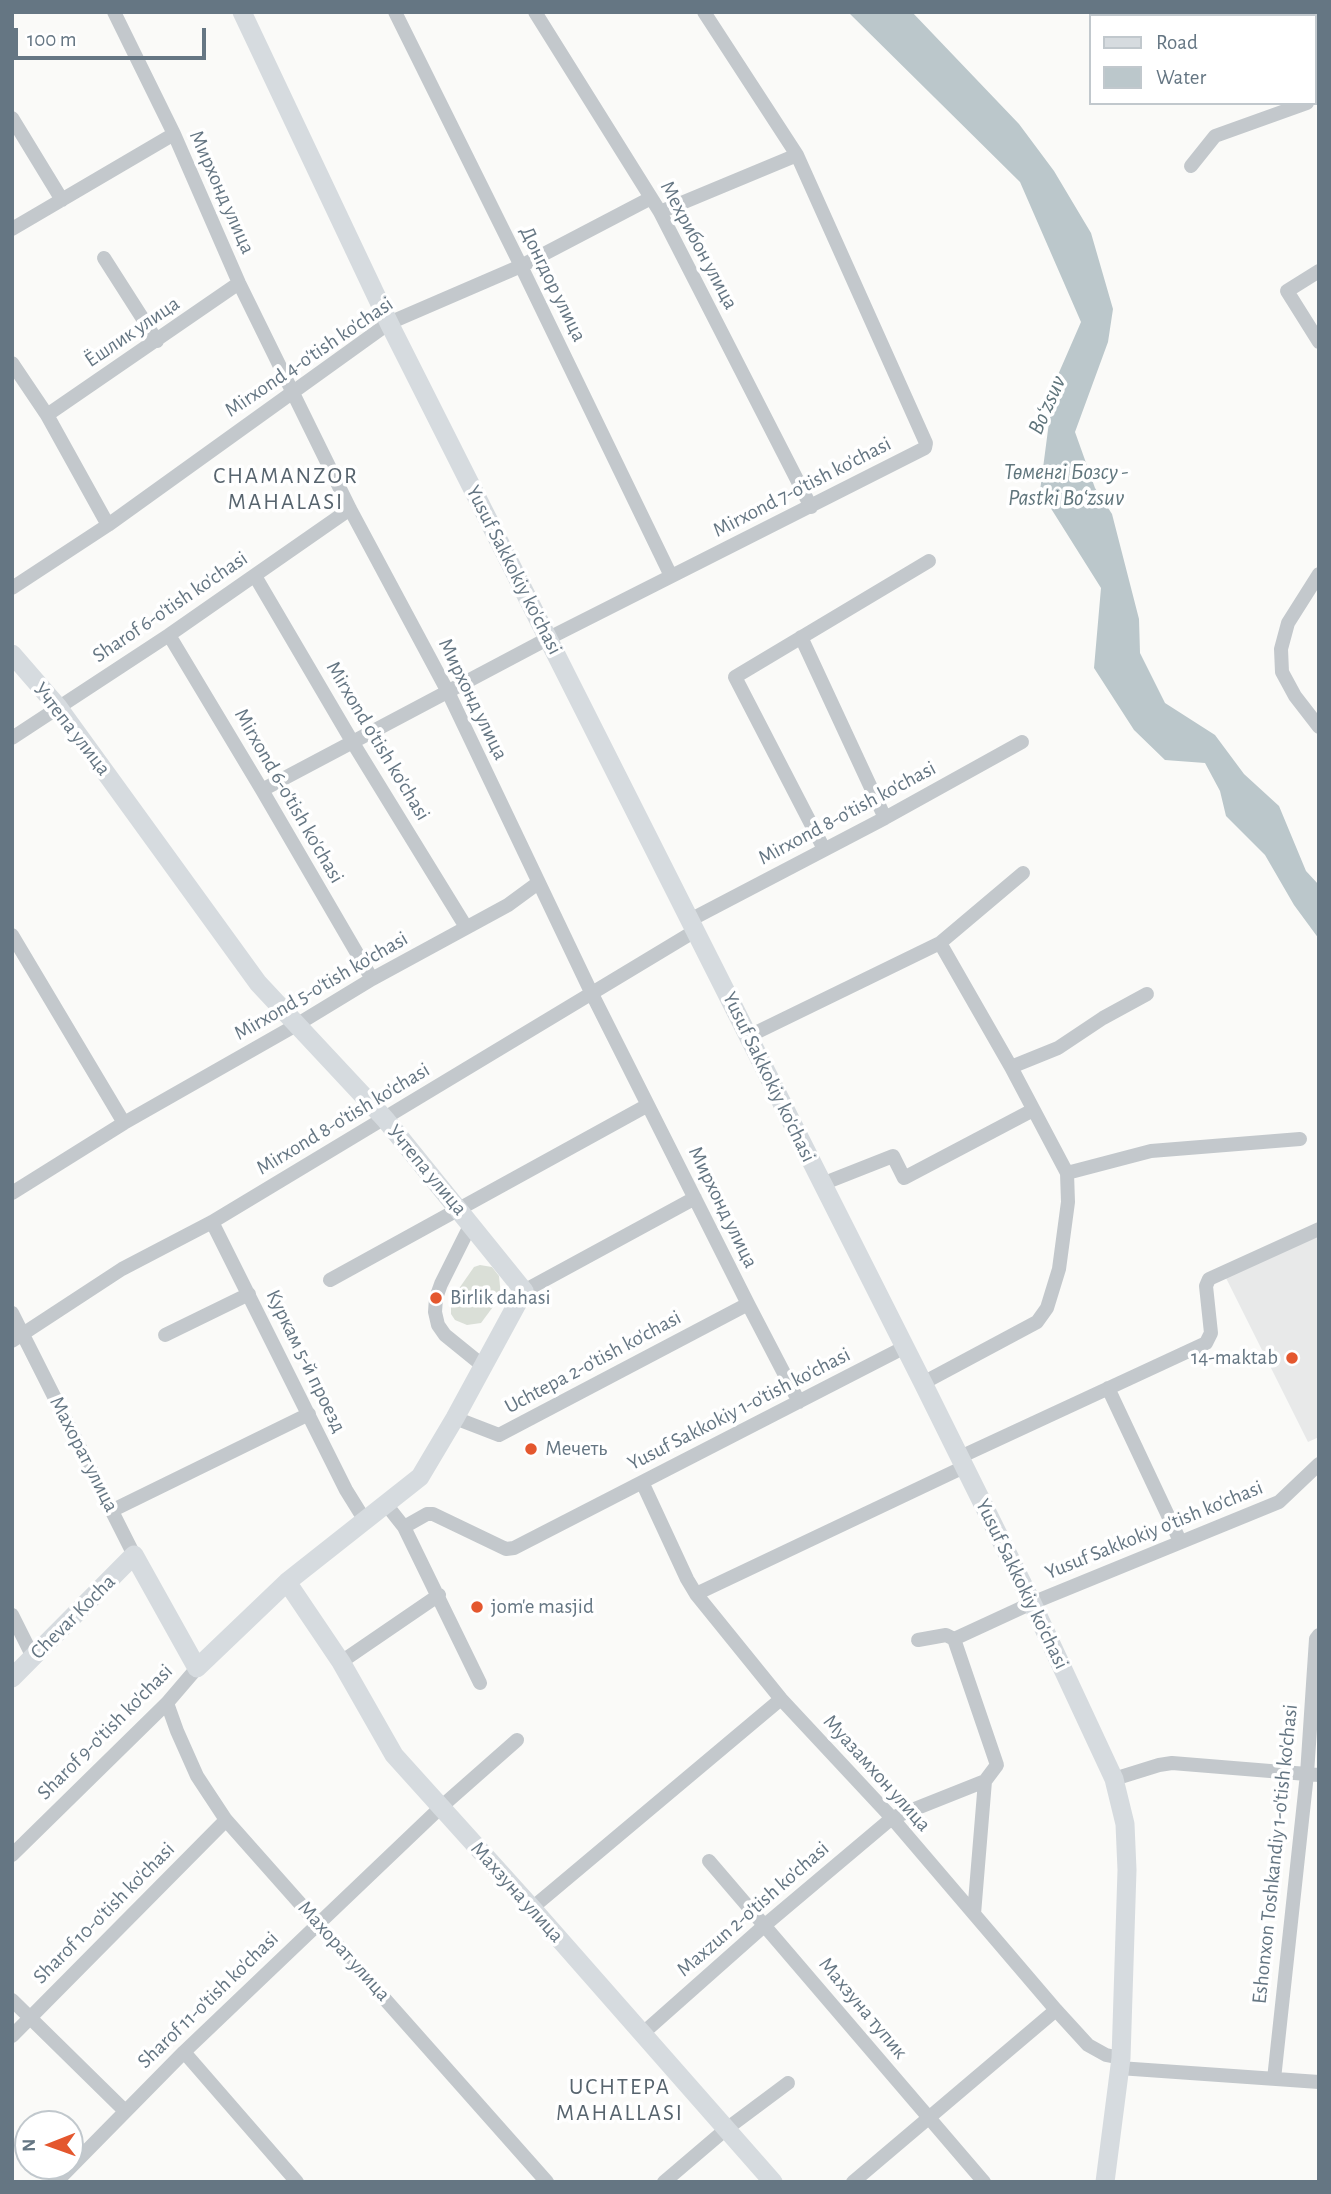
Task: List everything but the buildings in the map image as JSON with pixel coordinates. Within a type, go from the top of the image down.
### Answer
[{"type":"street","name":"Мирхонд улица","points":[[114,12],[174,134],[239,283],[350,509],[448,692],[591,992],[799,1402]]},
{"type":"street","name":"Yusuf Sakkokiy ko'chasi","points":[[242,12],[389,323],[923,1383],[1032,1603],[1114,1779],[1124,1812],[1127,1847],[1120,2063],[1105,2182]]},
{"type":"street","name":"Донгдор улица","points":[[395,12],[522,266],[671,576]]},
{"type":"street","name":"Мехрибон улица","points":[[535,12],[660,212],[811,507]]},
{"type":"street","name":"Mirxond 7-o'tish ko'chasi","points":[[262,790],[549,638],[922,450],[926,443],[797,155],[704,12]]},
{"type":"street","points":[[1191,166],[1215,136],[1301,105]]},
{"type":"street","points":[[12,118],[62,200]]},
{"type":"street","points":[[12,229],[174,134]]},
{"type":"street","points":[[660,212],[797,155]]},
{"type":"street","name":"Mirxond 4-o'tish ko'chasi","points":[[13,587],[108,525],[389,323],[522,266],[651,198]]},
{"type":"street","points":[[104,258],[157,341]]},
{"type":"street","points":[[1319,271],[1287,291],[1319,342]]},
{"type":"street","name":"Ёшлик улица","points":[[47,415],[239,283]]},
{"type":"street","points":[[12,363],[47,415],[108,525]]},
{"type":"street","name":"Sharof 6-o'tish ko'chasi","points":[[12,737],[169,635],[350,509]]},
{"type":"street","points":[[824,849],[735,677],[929,561]]},
{"type":"street","points":[[1319,574],[1288,623],[1280,649],[1282,672],[1295,696],[1319,727]]},
{"type":"street","name":"Mirxond o'tish ko'chasi","points":[[255,576],[466,927]]},
{"type":"street","name":"Mirxond 6-o'tish ko'chasi","points":[[169,635],[372,979]]},
{"type":"street","points":[[801,637],[885,818]]},
{"type":"street","name":"Учтепа улица","points":[[12,654],[58,707],[258,983],[384,1119],[524,1291]]},
{"type":"street","name":"Mirxond 8-o'tish ko'chasi","points":[[18,1338],[122,1269],[212,1222],[384,1119],[591,992],[693,925],[824,849],[1023,742]]},
{"type":"street","points":[[749,1036],[940,943],[1023,873]]},
{"type":"street","name":"Mirxond 5-o'tish ko'chasi","points":[[12,1193],[124,1123],[372,979],[508,905],[538,883]]},
{"type":"street","points":[[12,935],[124,1123]]},
{"type":"street","points":[[923,1383],[1037,1322],[1047,1308],[1059,1269],[1068,1202],[1067,1173],[1011,1067],[940,943]]},
{"type":"street","points":[[1011,1067],[1058,1048],[1147,994]]},
{"type":"street","points":[[330,1280],[649,1105]]},
{"type":"street","points":[[822,1185],[893,1156],[904,1178],[1033,1110]]},
{"type":"street","points":[[1067,1173],[1151,1151],[1300,1139]]},
{"type":"street","points":[[197,1668],[287,1582],[420,1477],[524,1291],[695,1198]]},
{"type":"street","name":"Куркам 5-й проезд","points":[[212,1222],[346,1490],[364,1519]]},
{"type":"street","points":[[471,1224],[436,1298],[435,1312],[438,1325],[445,1335],[482,1366]]},
{"type":"street","points":[[696,1594],[1108,1388],[1206,1343],[1211,1333],[1206,1286],[1209,1279],[1319,1229]]},
{"type":"street","points":[[165,1335],[249,1294]]},
{"type":"street","name":"Uchtepa 2-o'tish ko'chasi","points":[[455,1418],[499,1435],[748,1304]]},
{"type":"street","name":"Махорат улица","points":[[12,1313],[18,1338],[197,1668]]},
{"type":"street","name":"Yusuf Sakkokiy 1-o'tish ko'chasi","points":[[404,1527],[427,1514],[433,1514],[506,1549],[514,1548],[905,1347]]},
{"type":"street","points":[[1108,1388],[1181,1541]]},
{"type":"street","points":[[113,1510],[309,1414]]},
{"type":"street","name":"Yusuf Sakkokiy o'tish ko'chasi","points":[[918,1640],[946,1635],[954,1639],[1032,1603],[1279,1502],[1319,1464]]},
{"type":"street","name":"Муазамхон улица","points":[[642,1482],[696,1594],[781,1699],[892,1818],[1088,2045],[1120,2063],[1319,2082]]},
{"type":"street","points":[[386,1503],[404,1527],[480,1682]]},
{"type":"street","name":"Chevar Kocha","points":[[12,1678],[134,1555]]},
{"type":"street","name":"Махзуна улица","points":[[287,1582],[341,1662],[394,1755],[773,2182]]},
{"type":"street","points":[[341,1662],[439,1595]]},
{"type":"street","points":[[12,1615],[33,1657]]},
{"type":"street","name":"Eshonxon Toshkandiy 1-o'tish ko'chasi","points":[[1274,2079],[1313,1775],[1316,1639],[1319,1636]]},
{"type":"street","points":[[954,1639],[997,1765],[985,1781],[974,1914]]},
{"type":"street","name":"Sharof 9-o'tish ko'chasi","points":[[12,1855],[167,1703],[197,1668]]},
{"type":"street","points":[[532,1908],[781,1699]]},
{"type":"street","name":"Махорат улица","points":[[167,1703],[197,1776],[226,1820],[547,2182]]},
{"type":"street","name":"Sharof 11-o'tish ko'chasi","points":[[84,2154],[124,2110],[184,2052],[441,1807],[517,1740]]},
{"type":"street","points":[[1114,1779],[1171,1763],[1313,1775]]},
{"type":"street","name":"Maxzun 2-o'tish ko'chasi","points":[[642,2034],[892,1818],[985,1781]]},
{"type":"street","name":"Sharof 10-o'tish ko'chasi","points":[[12,2036],[226,1820]]},
{"type":"street","name":"Махзуна тупик","points":[[709,1860],[984,2182]]},
{"type":"street","points":[[12,2000],[124,2110]]},
{"type":"street","points":[[853,2182],[1056,2010]]},
{"type":"street","points":[[184,2052],[297,2182]]},
{"type":"street","points":[[664,2182],[725,2130],[788,2083]]},
{"type":"shaded area","name":"14-maktab","points":[[1319,1234],[1319,1437],[1308,1442],[1226,1278]]},
{"type":"shaded area","points":[[474,1267],[492,1267],[499,1276],[501,1296],[481,1323],[467,1325],[455,1320],[451,1314],[451,1300]]},
{"type":"water","name":"Төменгі Бозсу - Pastki Boʻzsuv","points":[[848,12],[912,12],[1019,124],[1054,171],[1091,233],[1113,309],[1108,342],[1075,432],[1095,488],[1112,514],[1139,619],[1140,653],[1165,703],[1215,735],[1244,774],[1279,806],[1306,871],[1319,885],[1319,939],[1294,905],[1265,855],[1226,816],[1220,791],[1205,763],[1165,760],[1134,730],[1094,668],[1101,588],[1040,491],[1054,384],[1081,322],[1020,182]]},
{"type":"place","name":"Birlik dahasi","points":[[436,1298]]},
{"type":"place","name":"14-maktab","points":[[1292,1358]]},
{"type":"place","name":"Мечеть","points":[[531,1449]]},
{"type":"place","name":"jom'e masjid","points":[[477,1607]]},
{"type":"district","name":"CHAMANZOR MAHALASI","points":[[286,489]]},
{"type":"district","name":"UCHTEPA MAHALLASI","points":[[620,2100]]},
{"type":"water label","name":"Boʻzsuv","points":[[1047,405]]}]
